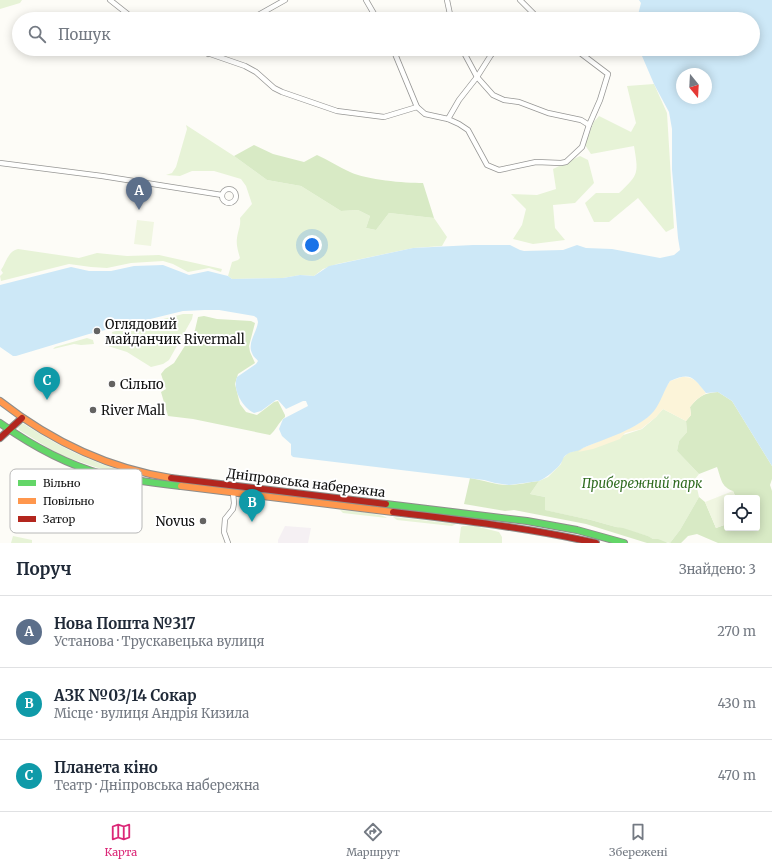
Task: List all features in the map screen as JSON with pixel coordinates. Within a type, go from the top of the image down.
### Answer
[{"type":"main road","name":"Дніпровська набережна","points":[[0,401],[49,436],[81,452],[131,469]]},
{"type":"main road","points":[[0,411],[5,406]]},
{"type":"main road","points":[[0,438],[22,418]]},
{"type":"main road","name":"Дніпровська набережна","points":[[0,423],[45,451],[62,460],[86,469]]},
{"type":"main road","name":"Дніпровська набережна","points":[[142,472],[192,481],[527,521],[577,530],[624,543]]},
{"type":"main road","name":"Дніпровська набережна","points":[[142,482],[507,526],[556,534],[596,543]]},
{"type":"street","points":[[110,0],[125,12]]},
{"type":"street","points":[[264,12],[285,0]]},
{"type":"street","points":[[366,0],[373,12]]},
{"type":"street","points":[[447,0],[450,12]]},
{"type":"street","points":[[520,0],[532,12]]},
{"type":"street","points":[[214,56],[245,66],[256,72],[274,88],[282,92],[337,111],[384,117],[416,107]]},
{"type":"street","points":[[396,56],[416,107],[425,114],[448,119],[468,130],[487,165],[499,170],[536,162],[554,164],[566,162],[582,147],[608,74],[584,56]]},
{"type":"street","points":[[466,56],[477,78],[493,95],[504,100],[519,102],[548,113],[581,120],[589,125]]},
{"type":"street","points":[[448,119],[459,100],[477,78],[490,56]]},
{"type":"street","points":[[0,163],[102,176],[222,195]]},
{"type":"street","points":[[228,543],[224,532],[225,519],[233,509],[233,493]]},
{"type":"shaded area","points":[[285,526],[311,528],[308,543],[278,543]]},
{"type":"green space","points":[[0,0],[22,0],[20,3],[0,9]]},
{"type":"green space","points":[[654,84],[667,113],[674,228],[666,232],[638,198],[609,222],[594,222],[585,203],[596,193],[619,193],[634,177],[637,167],[634,146],[591,154],[585,145],[593,123],[599,116],[631,132],[636,123],[627,86]]},
{"type":"green space","points":[[186,125],[234,156],[267,180],[301,186],[341,211],[358,210],[370,216],[366,228],[376,230],[389,213],[434,218],[447,237],[442,246],[413,248],[337,264],[323,269],[314,276],[300,275],[283,278],[232,279],[228,276],[232,262],[240,258],[237,248],[237,235],[240,218],[252,204],[246,186],[241,179],[214,171],[192,171],[180,176],[166,175],[172,173],[176,167],[187,129]]},
{"type":"green space","points":[[254,145],[273,154],[304,162],[317,155],[357,175],[396,182],[423,183],[434,218],[389,213],[376,230],[366,228],[370,216],[358,210],[341,211],[301,186],[267,180],[234,156]]},
{"type":"green space","points":[[580,156],[588,160],[594,183],[575,203],[553,205],[555,228],[565,240],[533,244],[513,239],[522,225],[526,209],[511,194],[537,195],[556,189],[553,169]]},
{"type":"green space","points":[[137,220],[154,222],[151,246],[134,244]]},
{"type":"green space","points":[[18,249],[79,258],[97,253],[127,256],[159,255],[222,269],[221,272],[209,268],[188,272],[173,264],[163,261],[131,263],[107,268],[69,264],[1,281],[0,276],[3,273],[1,270],[12,252]]},
{"type":"green space","points":[[183,314],[193,314],[192,319],[169,360],[163,364],[151,367],[127,352],[108,346],[107,342],[114,340],[112,332]]},
{"type":"green space","points":[[204,316],[217,319],[251,321],[255,323],[249,346],[255,363],[238,374],[235,384],[240,404],[246,412],[257,415],[274,402],[278,401],[285,417],[270,435],[193,419],[168,416],[161,392],[166,389],[161,374],[165,369],[174,363],[195,330],[198,317]]},
{"type":"green space","points":[[87,338],[93,340],[94,344],[74,344],[53,349],[55,347]]},
{"type":"green space","points":[[718,392],[732,401],[772,466],[772,479],[770,485],[772,491],[772,543],[718,543],[697,534],[688,536],[681,543],[670,543],[680,530],[699,497],[705,502],[716,528],[724,525],[724,531],[760,531],[760,495],[735,495],[733,491],[724,485],[717,467],[699,474],[677,451],[679,441],[687,432],[686,421],[691,415],[690,407],[696,400],[709,393]]},
{"type":"green space","name":"Прибережний парк","points":[[663,409],[686,421],[687,432],[679,441],[677,451],[699,474],[695,479],[699,497],[680,530],[670,543],[658,541],[648,536],[591,520],[544,510],[545,497],[530,494],[539,481],[548,477],[561,464],[562,459],[568,453],[642,429]]},
{"type":"green space","points":[[21,423],[24,424],[48,439],[72,451],[116,469],[98,468],[60,455],[19,430],[18,427]]},
{"type":"green space","points":[[470,478],[508,485],[539,481],[530,494],[545,497],[545,510],[623,528],[668,543],[647,543],[586,524],[514,510],[505,511],[464,504]]},
{"type":"green space","points":[[733,491],[735,495],[724,495],[724,525],[716,528],[705,502]]},
{"type":"green space","points":[[340,510],[384,516],[387,518],[343,513]]},
{"type":"green space","points":[[393,517],[456,524],[452,526],[397,520]]},
{"type":"green space","points":[[475,526],[499,532],[502,537],[502,543],[459,543],[461,527]]},
{"type":"green space","points":[[13,536],[32,540],[32,543],[11,543]]},
{"type":"sand","points":[[682,377],[694,379],[706,393],[696,400],[690,407],[691,415],[686,421],[663,409],[656,417],[641,429],[625,433],[620,439],[593,449],[578,452],[583,448],[636,425],[648,417],[670,381]]},
{"type":"water","points":[[639,0],[772,0],[772,466],[732,401],[718,392],[706,393],[698,383],[687,377],[677,378],[670,381],[654,411],[640,423],[621,433],[568,453],[557,468],[542,480],[509,485],[484,480],[293,457],[291,455],[291,444],[282,436],[279,429],[283,419],[308,406],[306,401],[286,409],[278,400],[276,400],[261,411],[254,413],[242,403],[237,393],[237,377],[258,361],[253,356],[251,349],[251,341],[258,322],[257,318],[254,316],[219,310],[183,311],[89,334],[16,356],[13,356],[0,347],[0,285],[71,267],[89,271],[111,271],[134,266],[163,265],[189,275],[208,271],[228,276],[232,279],[283,278],[300,275],[314,276],[329,266],[413,248],[510,245],[524,251],[563,250],[577,245],[586,248],[612,249],[660,258],[674,255],[680,250],[672,170],[672,129],[669,112],[654,84],[642,56],[760,56],[760,12],[639,12],[641,3]]},
{"type":"traffic: fast","points":[[0,423],[49,453],[85,469]]},
{"type":"traffic: fast","points":[[142,481],[181,486]]},
{"type":"traffic: fast","points":[[386,504],[527,521],[577,530],[624,543]]},
{"type":"traffic: slow","points":[[0,401],[39,428],[81,451],[102,460],[132,469]]},
{"type":"traffic: slow","points":[[142,472],[171,478]]},
{"type":"traffic: slow","points":[[181,486],[393,512]]},
{"type":"traffic: jam","points":[[0,438],[22,418]]},
{"type":"traffic: jam","points":[[171,478],[386,504]]},
{"type":"traffic: jam","points":[[393,512],[469,521],[596,543]]},
{"type":"place","name":"Нова Пошта №317","points":[[139,210]]},
{"type":"place","name":"Оглядовий майданчик Rivermall","points":[[97,331]]},
{"type":"place","name":"Сільпо","points":[[112,384]]},
{"type":"place","name":"Планета кіно","points":[[47,400]]},
{"type":"place","name":"River Mall","points":[[93,410]]},
{"type":"place","name":"Novus","points":[[203,521]]},
{"type":"place","name":"АЗК №03/14 Сокар","points":[[252,522]]}]
